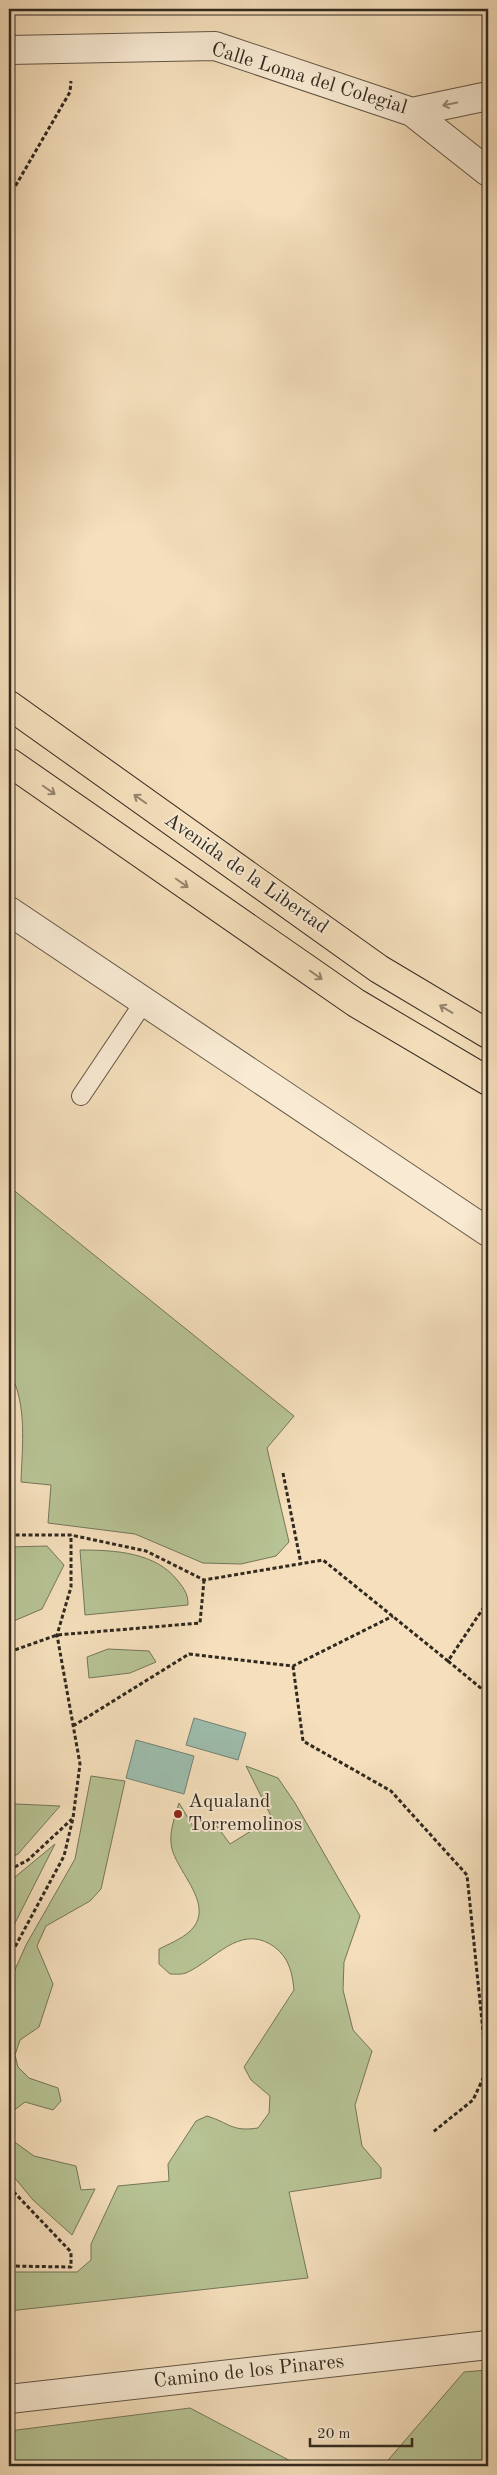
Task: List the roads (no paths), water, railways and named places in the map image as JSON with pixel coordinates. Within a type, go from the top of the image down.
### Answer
[{"type":"main road","name":"Avenida de la Libertad","points":[[9,705],[379,969],[488,1034]]},
{"type":"main road","points":[[9,762],[356,1003],[488,1081]]},
{"type":"street","name":"Calle Loma del Colegial","points":[[9,50],[215,46],[412,112],[488,96]]},
{"type":"street","points":[[412,112],[488,172]]},
{"type":"street","points":[[9,911],[488,1232]]},
{"type":"street","name":"Camino de los Pinares","points":[[9,2399],[488,2345]]},
{"type":"lane","points":[[81,1096],[144,1002]]},
{"type":"place","name":"Aqualand Torremolinos","points":[[178,1814]]}]
